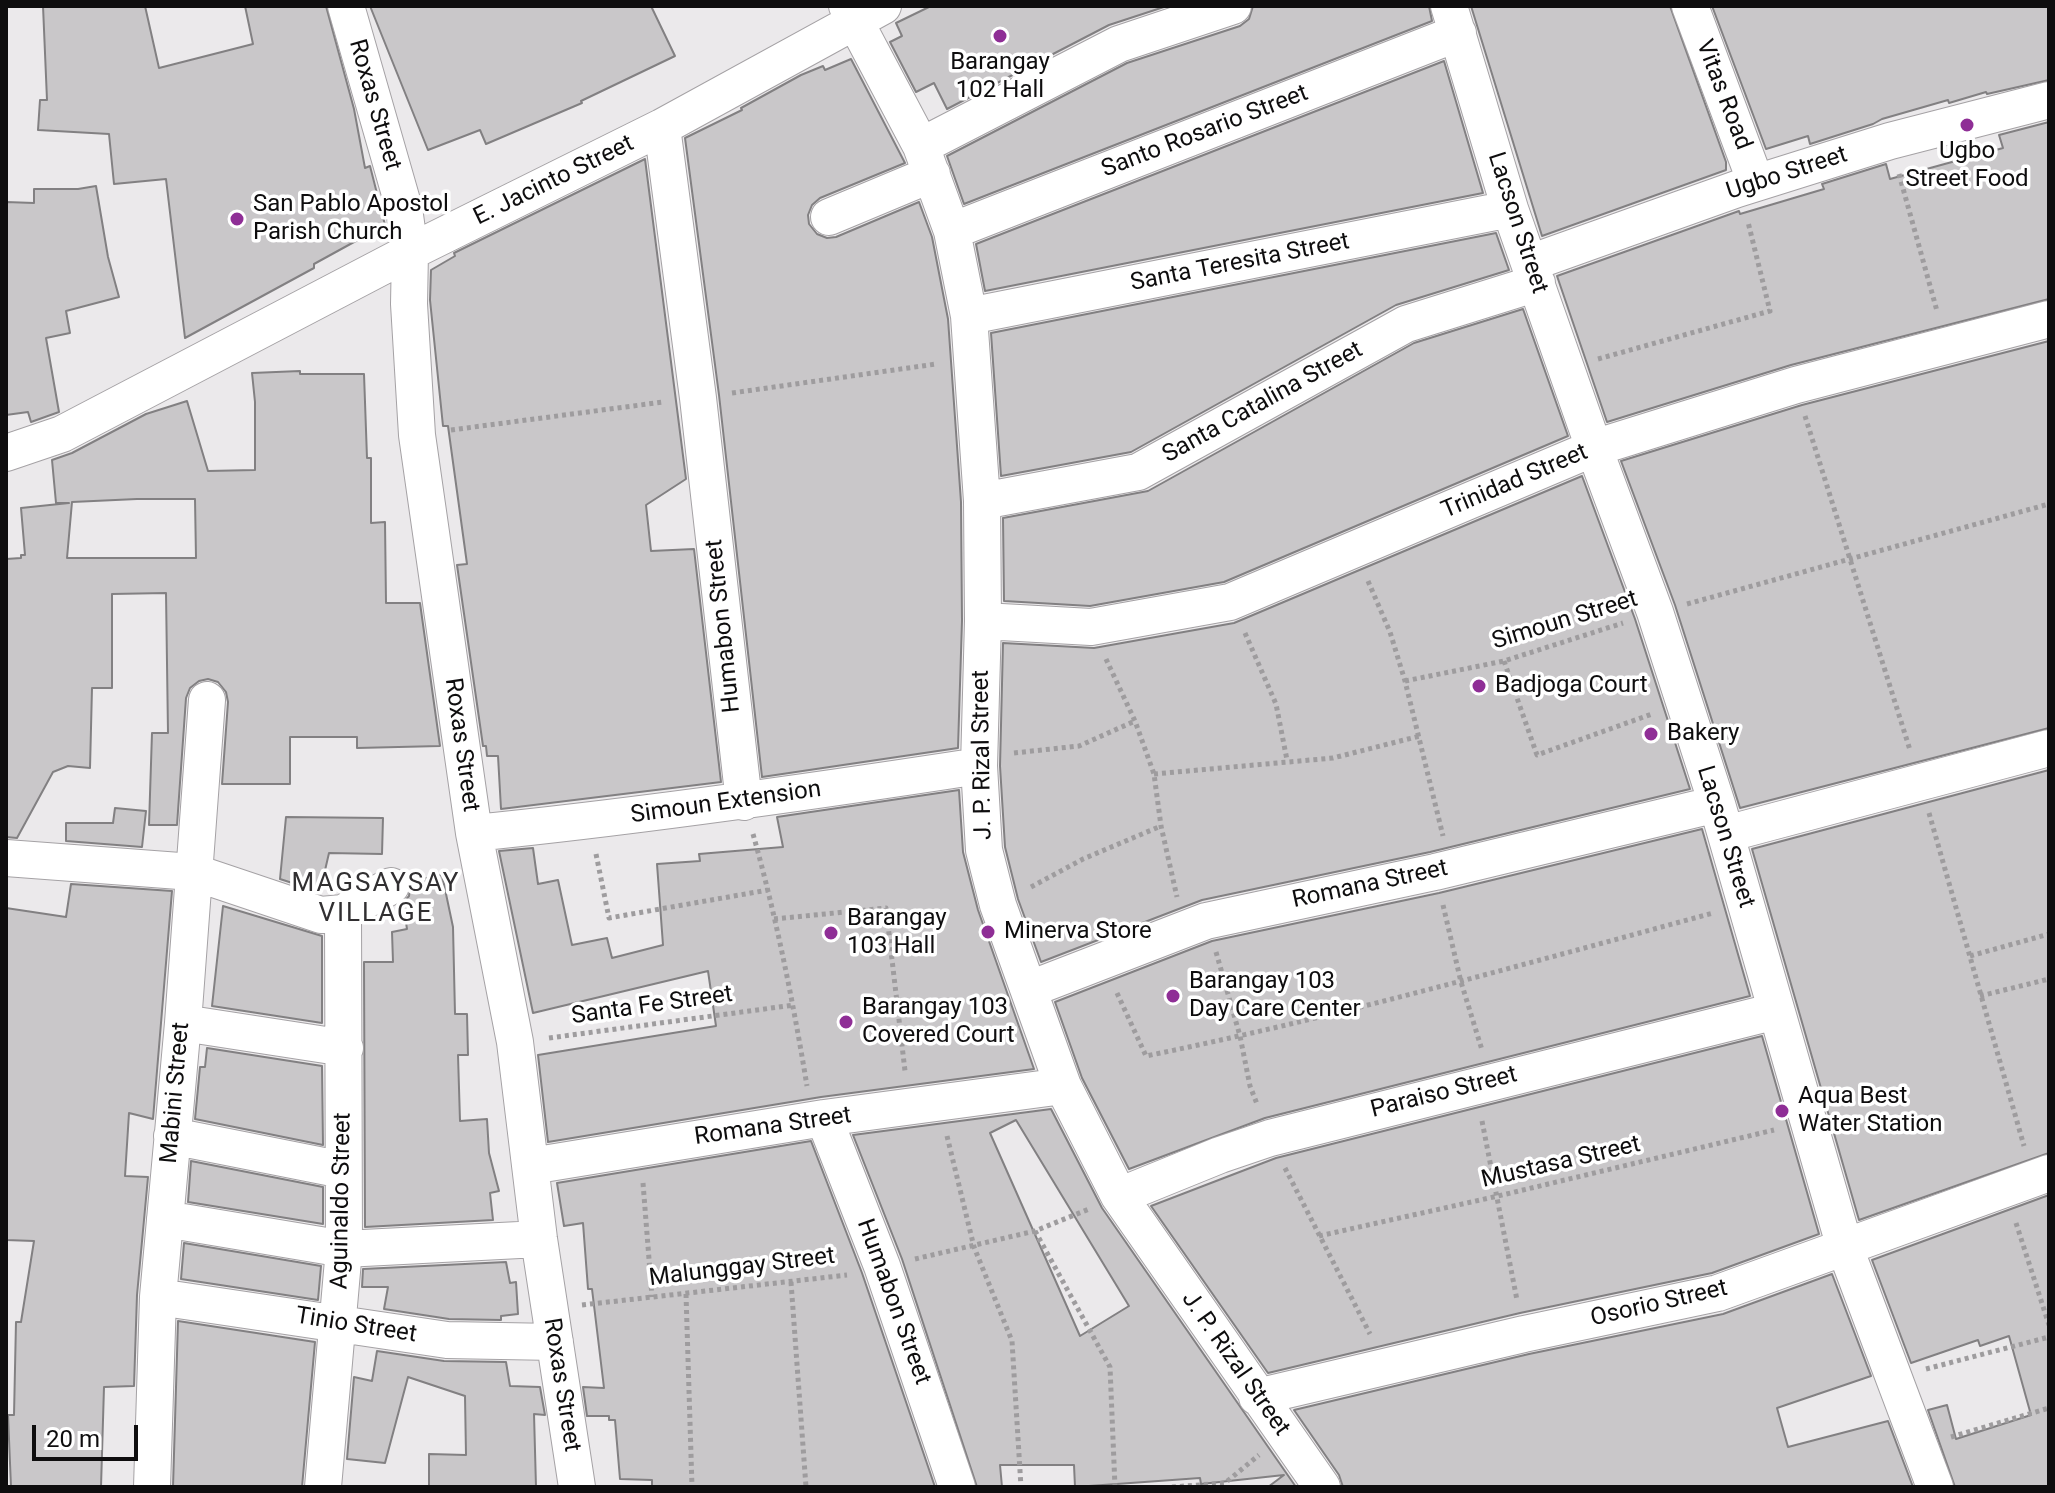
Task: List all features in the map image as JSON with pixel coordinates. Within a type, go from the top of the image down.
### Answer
[{"type":"street","name":"Roxas Street","points":[[346,6],[404,208],[410,252],[409,304],[417,435],[474,833],[515,1042],[539,1239],[577,1487]]},
{"type":"street","points":[[829,217],[1119,44],[1233,6]]},
{"type":"street","name":"Vitas Road","points":[[1690,6],[1746,186]]},
{"type":"street","name":"E. Jacinto Street","points":[[6,453],[62,434],[410,252],[662,127],[862,11]]},
{"type":"street","name":"J. P. Rizal Street","points":[[862,11],[926,160],[952,231],[969,316],[982,501],[979,762],[984,850],[998,905],[1063,1086],[1119,1196],[1322,1487]]},
{"type":"street","name":"Lacson Street","points":[[1453,20],[1510,209],[1655,612],[1721,819],[1845,1248],[1935,1487]]},
{"type":"street","name":"Santo Rosario Street","points":[[952,231],[1453,20]]},
{"type":"street","name":"Ugbo Street","points":[[1534,273],[1746,186],[1890,141],[2049,100]]},
{"type":"street","name":"Humabon Street","points":[[662,127],[698,398],[744,802]]},
{"type":"street","name":"Santa Teresita Street","points":[[969,316],[1510,209]]},
{"type":"street","name":"Santa Catalina Street","points":[[982,501],[1138,472],[1406,324],[1534,273]]},
{"type":"street","name":"Trinidad Street","points":[[983,621],[1091,627],[1230,602],[1594,448],[1796,385],[2049,319]]},
{"type":"street","name":"Mabini Street","points":[[152,1487],[158,1297],[183,1023],[207,700]]},
{"type":"street","name":"Romana Street","points":[[1030,989],[1195,925],[1443,870],[1920,782],[2049,748]]},
{"type":"street","name":"Simoun Extension","points":[[474,833],[744,802],[979,762]]},
{"type":"street","points":[[6,858],[193,872],[222,879],[321,915],[343,913],[391,886]]},
{"type":"street","name":"Aguinaldo Street","points":[[323,1487],[344,1249],[343,913]]},
{"type":"street","name":"Paraiso Street","points":[[1119,1196],[1270,1138],[1776,1011]]},
{"type":"street","points":[[183,1023],[345,1048]]},
{"type":"street","name":"Romana Street","points":[[531,1166],[818,1119],[1063,1086]]},
{"type":"street","name":"Humabon Street","points":[[818,1119],[882,1266],[957,1487]]},
{"type":"street","points":[[172,1136],[343,1170]]},
{"type":"street","name":"Osorio Street","points":[[1257,1397],[1524,1334],[1718,1293],[2029,1179]]},
{"type":"street","points":[[165,1219],[344,1249],[539,1239]]},
{"type":"street","name":"Tinio Street","points":[[158,1297],[447,1340],[552,1325]]},
{"type":"path","points":[[1890,141],[1947,347]]},
{"type":"path","points":[[1567,368],[1770,311],[1747,219],[1746,186]]},
{"type":"path","points":[[1796,385],[1920,782],[1970,956],[2029,1179],[2049,1325]]},
{"type":"path","name":"Simoun Street","points":[[1405,681],[1504,661],[1655,612],[2049,504]]},
{"type":"path","points":[[1355,548],[1390,632],[1420,736],[1461,982],[1483,1083],[1498,1196],[1524,1334]]},
{"type":"path","points":[[1230,602],[1258,658],[1276,704],[1287,760]]},
{"type":"path","points":[[1091,627],[1135,721],[1154,774],[1161,826],[1195,925],[1240,1036],[1250,1086]]},
{"type":"path","points":[[1504,661],[1537,755],[1683,702]]},
{"type":"path","points":[[979,762],[1079,746],[1135,721]]},
{"type":"path","points":[[1154,774],[1333,758],[1420,736]]},
{"type":"path","points":[[744,802],[768,890],[818,1119]]},
{"type":"path","points":[[589,822],[609,918],[768,890]]},
{"type":"path","points":[[998,905],[1083,859],[1161,826]]},
{"type":"path","points":[[1101,959],[1146,1056],[1461,982],[1745,904]]},
{"type":"path","points":[[774,919],[886,908],[924,1106],[974,1247],[1012,1341],[1021,1487]]},
{"type":"path","points":[[1970,956],[2049,934]]},
{"type":"path","points":[[1980,996],[2049,979]]},
{"type":"path","name":"Santa Fe Street","points":[[515,1042],[794,1005]]},
{"type":"path","name":"Mustasa Street","points":[[1319,1236],[1810,1122]]},
{"type":"path","points":[[1270,1138],[1357,1312],[1390,1365]]},
{"type":"path","points":[[641,1146],[652,1297]]},
{"type":"path","name":"Malunggay Street","points":[[552,1325],[652,1297],[837,1277],[974,1247],[1035,1231],[1119,1196]]},
{"type":"path","points":[[1035,1231],[1110,1367],[1115,1487]]},
{"type":"path","points":[[791,1282],[806,1487]]},
{"type":"path","points":[[686,1294],[692,1487]]},
{"type":"path","points":[[1894,1378],[2049,1337]]},
{"type":"path","points":[[1919,1446],[2049,1408]]},
{"type":"path","points":[[1172,1487],[1225,1483],[1284,1433]]},
{"type":"building","points":[[43,6],[145,6],[159,68],[253,44],[245,6],[326,6],[354,109],[365,168],[370,166],[385,225],[314,264],[314,268],[185,338],[166,179],[114,184],[109,134],[38,130],[40,100],[47,100]]},
{"type":"building","points":[[370,6],[651,6],[675,56],[582,103],[486,144],[480,130],[428,150]]},
{"type":"building","points":[[931,6],[1167,6],[1109,25],[947,109],[934,83],[916,92],[890,42],[902,36],[896,23]]},
{"type":"building","points":[[1253,6],[1429,6],[1432,21],[964,204],[947,156],[1127,63],[1240,26],[1249,19]]},
{"type":"building","points":[[1471,6],[1670,6],[1726,162],[1726,170],[1542,236]]},
{"type":"building","points":[[1712,6],[2049,6],[2049,80],[1986,92],[1949,103],[1948,100],[1810,144],[1808,136],[1766,149]]},
{"type":"building","points":[[851,59],[905,163],[820,198],[812,205],[809,224],[817,234],[836,237],[919,202],[932,237],[948,319],[961,502],[962,621],[958,748],[762,777],[719,395],[685,138],[742,110],[801,75],[823,66],[825,70]]},
{"type":"building","points":[[1444,61],[1483,193],[985,291],[976,244]]},
{"type":"building","points":[[2049,122],[2049,299],[1791,365],[1607,422],[1557,276],[1739,211],[1740,214],[1824,189],[1822,184],[1886,164],[1890,179],[2003,148],[1999,135]]},
{"type":"building","points":[[645,159],[686,479],[646,505],[651,551],[694,549],[721,782],[501,809],[498,756],[487,756],[486,746],[483,746],[457,565],[467,564],[448,426],[443,426],[430,300],[431,270],[455,256],[454,253]]},
{"type":"building","points":[[96,186],[108,257],[119,297],[66,311],[70,333],[46,338],[59,412],[31,422],[28,412],[6,415],[6,202],[34,203],[34,189]]},
{"type":"building","points":[[1496,233],[1509,270],[1396,305],[1131,452],[1001,476],[991,333]]},
{"type":"building","points":[[1523,309],[1568,436],[1224,582],[1090,606],[1004,601],[1003,518],[1148,491],[1414,343]]},
{"type":"building","points":[[2049,341],[2049,728],[1740,808],[1675,605],[1621,461],[1802,405]]},
{"type":"building","points":[[300,371],[300,374],[364,374],[367,458],[371,458],[371,523],[385,522],[386,603],[420,603],[440,746],[357,748],[357,737],[290,737],[290,784],[222,784],[228,702],[226,692],[218,682],[208,679],[199,681],[190,688],[186,698],[177,825],[149,825],[152,733],[168,733],[166,593],[112,594],[112,688],[92,688],[90,768],[68,766],[53,772],[17,838],[6,837],[6,559],[25,555],[21,508],[69,503],[56,503],[52,460],[72,453],[146,414],[187,401],[208,471],[255,470],[252,373]],"holes":[[[195,499],[196,558],[67,558],[72,502]]]},
{"type":"building","points":[[1582,476],[1635,619],[1690,789],[1430,852],[1202,900],[1041,962],[1018,899],[1005,847],[1000,766],[1003,643],[1094,648],[1234,623]]},
{"type":"building","points":[[2049,770],[2049,1153],[1859,1220],[1752,849]]},
{"type":"building","points":[[959,790],[963,852],[978,910],[1034,1069],[821,1097],[548,1142],[538,1055],[716,1026],[708,971],[533,1013],[499,851],[533,848],[538,884],[558,880],[572,945],[607,938],[612,958],[663,945],[657,864],[700,861],[699,854],[783,847],[777,817]]},
{"type":"building","points":[[115,808],[146,811],[142,847],[66,841],[66,823],[113,823]]},
{"type":"building","points":[[286,817],[383,818],[382,854],[329,853],[320,892],[280,879]]},
{"type":"building","points":[[1702,829],[1750,996],[1265,1118],[1129,1169],[1082,1078],[1055,1002],[1212,941],[1439,893]]},
{"type":"building","points":[[442,875],[453,927],[455,1014],[467,1014],[468,1055],[458,1055],[460,1121],[487,1119],[489,1153],[499,1191],[490,1193],[493,1220],[365,1227],[364,962],[393,962],[392,932],[407,929],[403,903],[409,896],[411,881]]},
{"type":"building","points":[[71,884],[172,891],[153,1119],[129,1113],[125,1176],[148,1177],[137,1295],[134,1386],[104,1387],[101,1487],[11,1487],[8,1415],[14,1415],[16,1322],[21,1322],[34,1241],[6,1240],[6,908],[66,917]]},
{"type":"building","points":[[223,906],[322,936],[322,1023],[212,1006]]},
{"type":"building","points":[[1762,1036],[1819,1234],[1712,1273],[1520,1313],[1268,1373],[1151,1206],[1276,1158]]},
{"type":"building","points":[[207,1048],[322,1066],[323,1145],[195,1119],[200,1067],[205,1067]]},
{"type":"building","points":[[1051,1109],[1102,1208],[1296,1487],[1268,1487],[1284,1475],[1201,1484],[1200,1478],[1075,1487],[1074,1465],[1000,1465],[1002,1487],[977,1487],[902,1259],[853,1135]],"holes":[[[1016,1120],[1129,1306],[1080,1336],[990,1133]]]},
{"type":"building","points":[[811,1141],[862,1273],[935,1487],[652,1487],[652,1480],[620,1479],[615,1420],[609,1420],[609,1416],[587,1416],[583,1387],[604,1388],[592,1289],[588,1289],[583,1223],[564,1226],[557,1183]]},
{"type":"building","points":[[191,1161],[323,1187],[323,1224],[188,1202]]},
{"type":"building","points":[[2049,1195],[2049,1487],[1955,1487],[1928,1410],[1947,1405],[1956,1439],[2031,1415],[2009,1336],[1980,1346],[1978,1340],[1911,1363],[1872,1260]]},
{"type":"building","points":[[184,1243],[321,1266],[318,1300],[181,1279]]},
{"type":"building","points":[[506,1262],[510,1283],[516,1282],[518,1314],[501,1316],[501,1320],[449,1319],[384,1309],[388,1287],[362,1287],[363,1269]]},
{"type":"building","points":[[1832,1274],[1871,1376],[1777,1408],[1788,1447],[1888,1421],[1913,1487],[1343,1487],[1339,1475],[1294,1410],[1529,1354],[1723,1314]]},
{"type":"building","points":[[178,1321],[315,1342],[302,1487],[173,1487]]},
{"type":"building","points":[[377,1351],[444,1361],[506,1362],[510,1386],[540,1387],[545,1415],[534,1414],[536,1487],[429,1487],[429,1454],[466,1455],[465,1396],[408,1377],[385,1463],[347,1459],[354,1377],[372,1381]]},
{"type":"place","name":"Barangay 102 Hall","points":[[1000,36]]},
{"type":"place","name":"Ugbo Street Food","points":[[1967,125]]},
{"type":"place","name":"San Pablo Apostol Parish Church","points":[[237,219]]},
{"type":"place","name":"Badjoga Court","points":[[1479,686]]},
{"type":"place","name":"Bakery","points":[[1651,734]]},
{"type":"place","name":"Minerva Store","points":[[988,932]]},
{"type":"place","name":"Barangay 103 Hall","points":[[831,933]]},
{"type":"place","name":"Barangay 103 Day Care Center","points":[[1173,996]]},
{"type":"place","name":"Barangay 103 Covered Court","points":[[846,1022]]},
{"type":"place","name":"Aqua Best Water Station","points":[[1782,1111]]},
{"type":"district","name":"MAGSAYSAY VILLAGE","points":[[376,899]]}]
